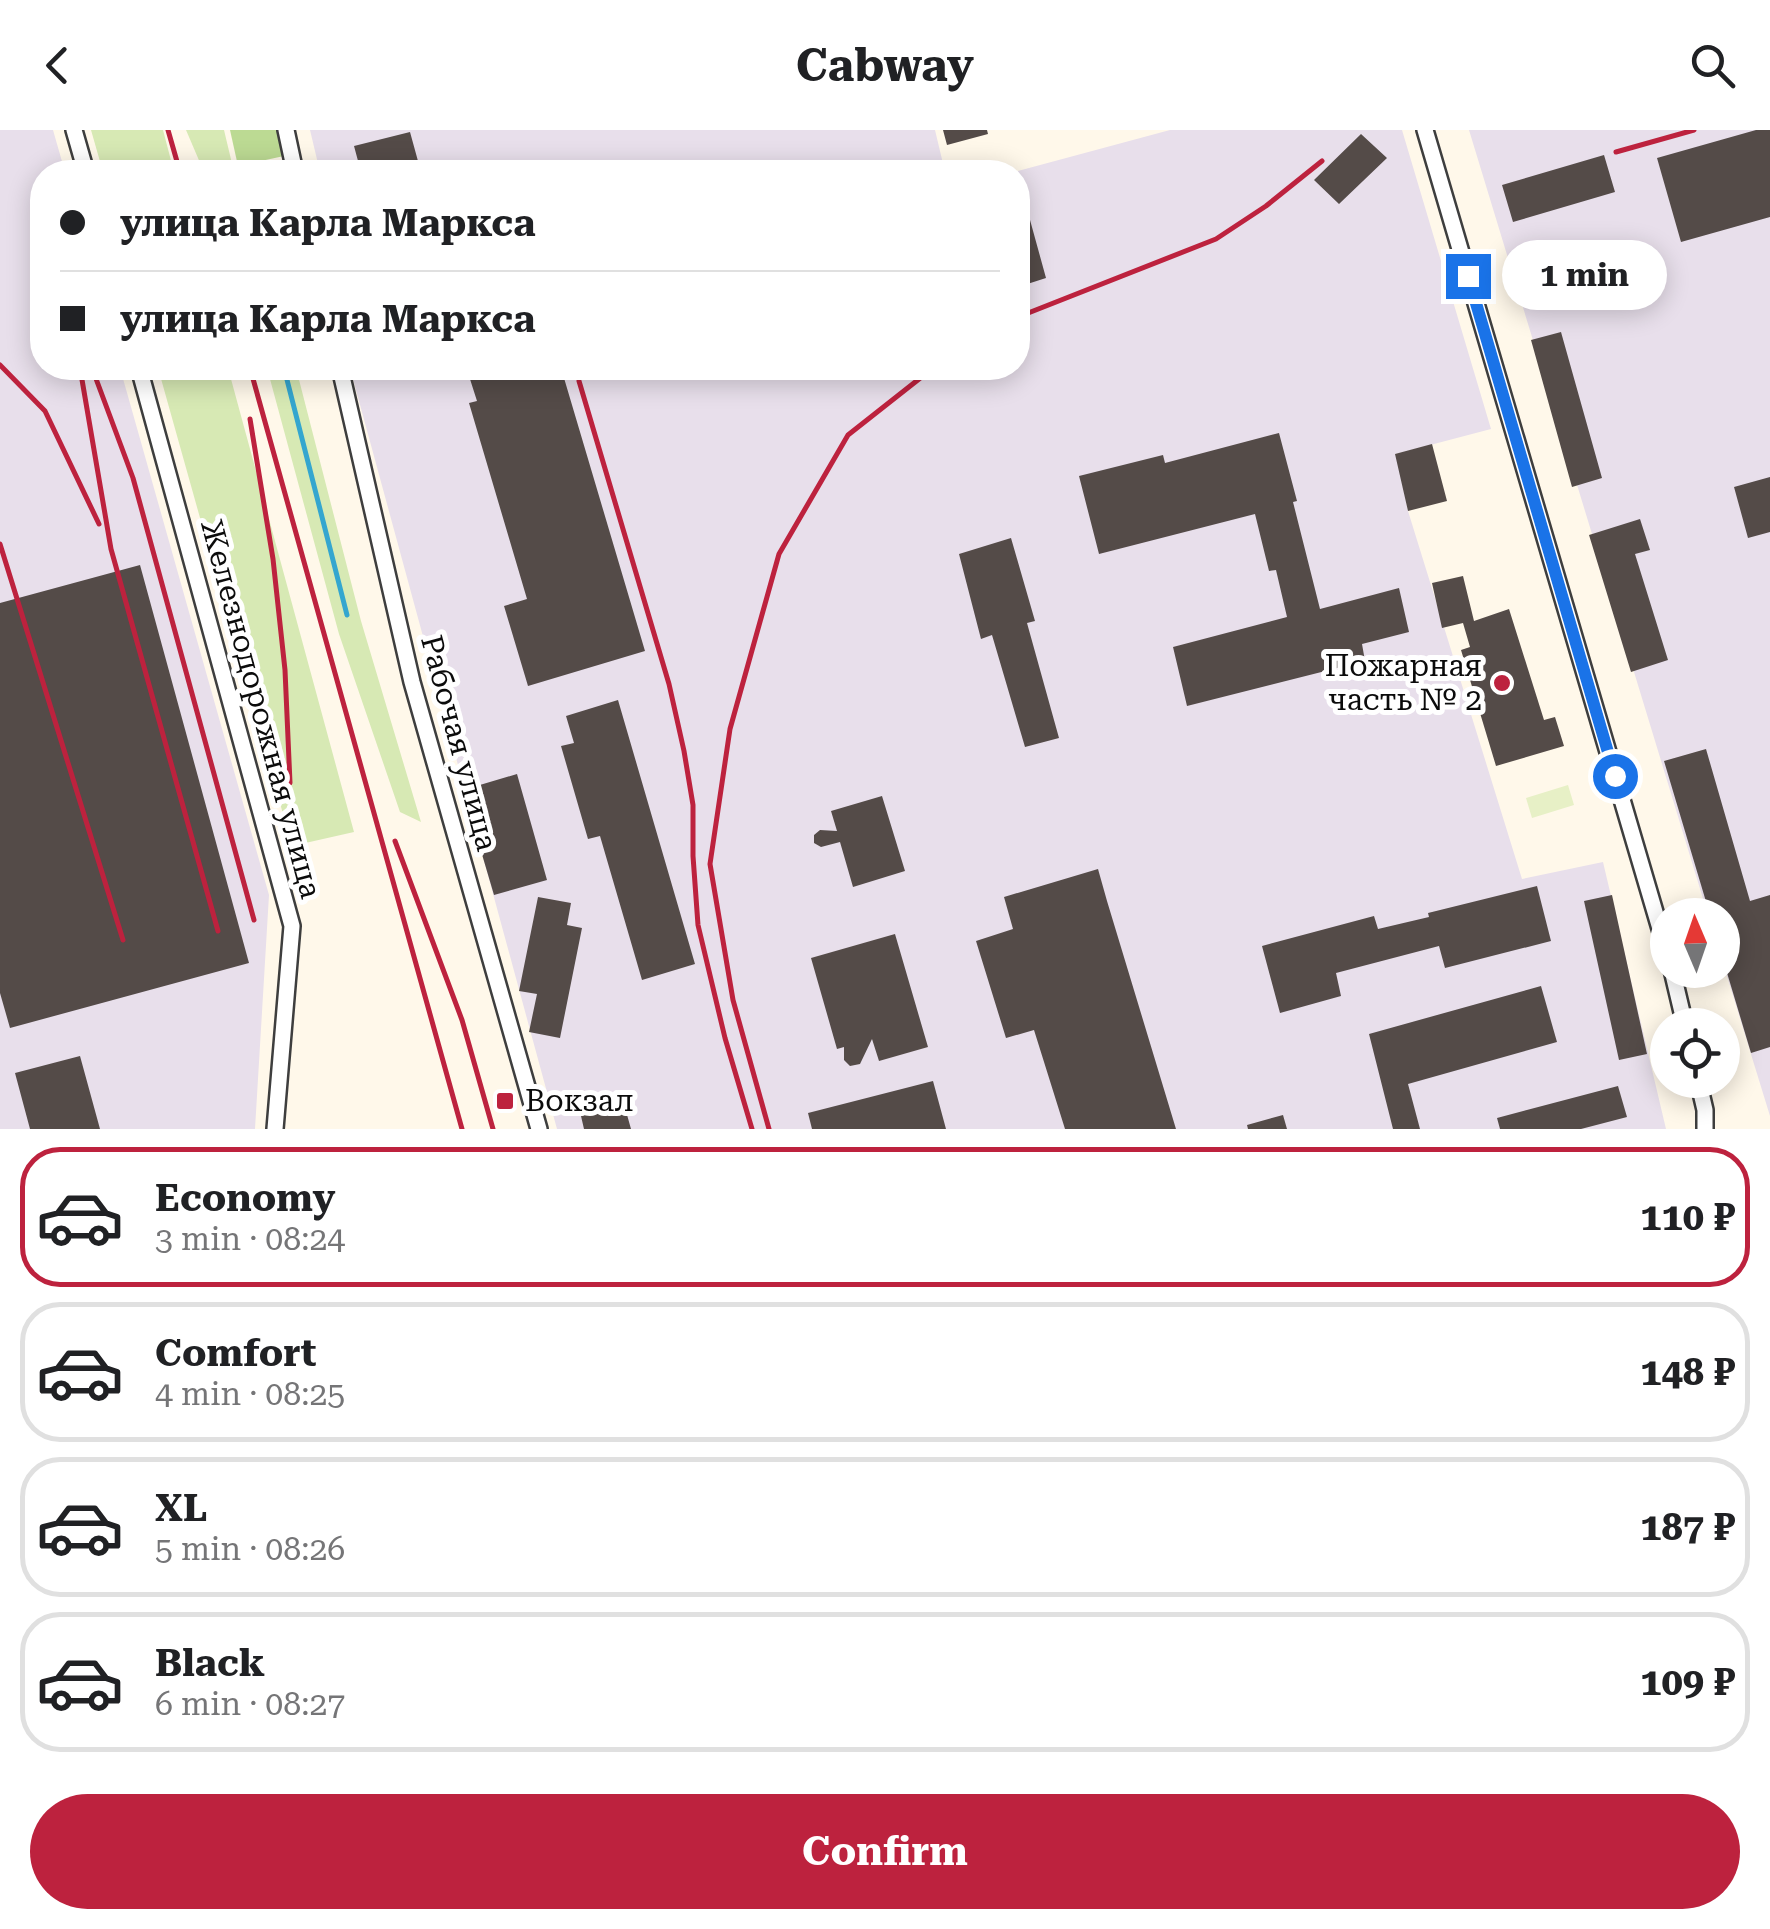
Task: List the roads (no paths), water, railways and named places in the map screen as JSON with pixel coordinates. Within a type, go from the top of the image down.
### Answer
[{"type":"street","points":[[74,130],[83,160]]},
{"type":"street","points":[[286,130],[293,160]]},
{"type":"street","points":[[1424,130],[1651,898]]},
{"type":"street","name":"Железнодорожная улица","points":[[142,380],[292,926],[276,1129]]},
{"type":"street","name":"Рабочая улица","points":[[343,380],[412,682],[539,1129]]},
{"type":"street","points":[[1702,1098],[1705,1129]]},
{"type":"waterway","points":[[287,380],[347,615]]},
{"type":"railway","points":[[168,130],[177,160]]},
{"type":"railway","points":[[1616,152],[1694,130]]},
{"type":"railway","points":[[1030,312],[1216,239],[1266,206],[1322,161]]},
{"type":"railway","points":[[0,365],[45,411],[99,524]]},
{"type":"railway","points":[[82,380],[111,549],[218,931]]},
{"type":"railway","points":[[96,380],[133,478],[254,920]]},
{"type":"railway","points":[[253,380],[462,1129]]},
{"type":"railway","points":[[769,1129],[733,1000],[710,864],[730,729],[779,554],[848,435],[918,380]]},
{"type":"railway","points":[[579,381],[669,684],[693,805],[698,925],[752,1129]]},
{"type":"railway","points":[[250,419],[273,559],[285,670],[290,783]]},
{"type":"railway","points":[[0,544],[123,940]]},
{"type":"railway","points":[[395,841],[462,1020],[493,1129]]},
{"type":"place","name":"Пожарная часть № 2","points":[[1502,683]]},
{"type":"place","name":"Вокзал","points":[[505,1101]]}]
